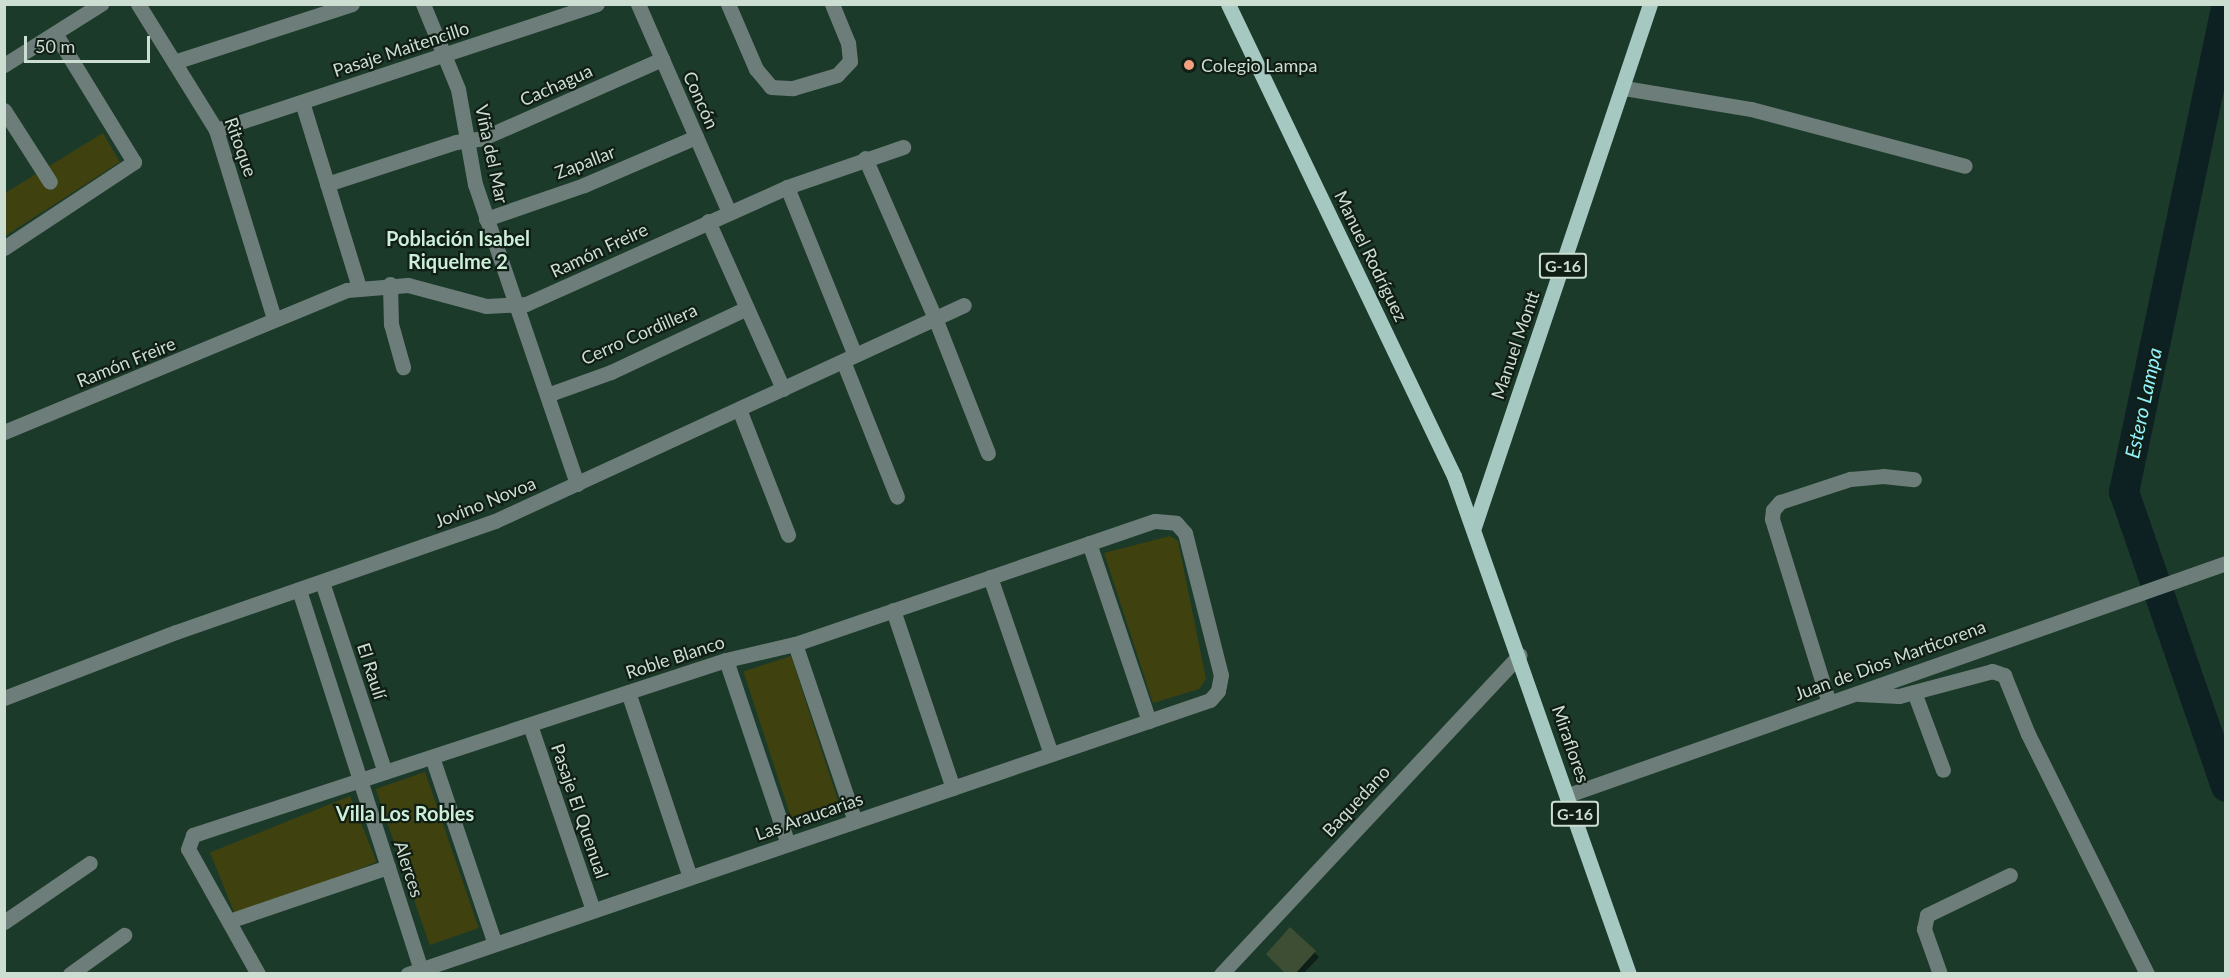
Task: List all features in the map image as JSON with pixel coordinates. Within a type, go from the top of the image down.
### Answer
[{"type":"main road","name":"Manuel Rodríguez","points":[[1228,4],[1435,434],[1474,527]]},
{"type":"main road","name":"Manuel Montt","points":[[1474,527],[1624,88],[1650,4]]},
{"type":"main road","name":"Miraflores","points":[[1474,527],[1569,795],[1629,974]]},
{"type":"street","points":[[4,65],[101,4]]},
{"type":"street","name":"Ritoque","points":[[138,4],[216,130],[274,319]]},
{"type":"street","points":[[174,62],[352,4]]},
{"type":"street","name":"Viña del Mar","points":[[423,4],[463,106],[475,184],[577,483]]},
{"type":"street","name":"Pasaje Maitencillo","points":[[216,130],[597,4]]},
{"type":"street","name":"Concón","points":[[638,4],[729,212]]},
{"type":"street","points":[[728,4],[756,69],[771,87],[793,88],[837,75],[850,61],[849,44],[832,4]]},
{"type":"street","points":[[4,248],[134,162],[55,33]]},
{"type":"street","name":"Cachagua","points":[[327,184],[468,140],[483,138],[662,59]]},
{"type":"street","points":[[1624,88],[1751,109],[1965,166]]},
{"type":"street","points":[[302,102],[359,287]]},
{"type":"street","points":[[4,110],[50,182]]},
{"type":"street","name":"Zapallar","points":[[486,219],[584,185],[696,137]]},
{"type":"street","name":"Ramón Freire","points":[[4,432],[188,358],[274,319],[359,287],[390,284],[421,287],[486,306],[516,306],[788,187],[865,158],[903,147]]},
{"type":"street","points":[[865,158],[935,318],[988,453]]},
{"type":"street","points":[[788,187],[897,497]]},
{"type":"street","points":[[708,221],[783,388]]},
{"type":"street","points":[[390,284],[391,324],[403,367]]},
{"type":"street","name":"Jovino Novoa","points":[[4,698],[176,632],[495,521],[964,305]]},
{"type":"street","name":"Cerro Cordillera","points":[[547,395],[611,372],[747,308]]},
{"type":"street","points":[[739,409],[788,536]]},
{"type":"street","points":[[1829,703],[1772,519],[1773,510],[1780,502],[1850,479],[1883,476],[1914,479]]},
{"type":"street","name":"Roble Blanco","points":[[229,921],[188,849],[188,841],[193,836],[726,660],[795,644],[1155,521],[1176,523],[1188,540],[1221,675],[1218,691]]},
{"type":"street","points":[[1089,543],[1149,721]]},
{"type":"street","name":"Juan de Dios Marticorena","points":[[1569,795],[2226,563]]},
{"type":"street","points":[[990,577],[1051,754]]},
{"type":"street","name":"El Raulí","points":[[322,582],[385,772]]},
{"type":"street","points":[[299,590],[361,780]]},
{"type":"street","points":[[893,610],[953,788]]},
{"type":"street","points":[[795,644],[855,821]]},
{"type":"street","name":"Baquedano","points":[[1221,974],[1520,655]]},
{"type":"street","points":[[726,660],[788,844]]},
{"type":"street","points":[[1856,693],[1883,696],[1914,692],[1992,671],[2004,675],[2028,734],[2147,974]]},
{"type":"street","name":"Las Araucarias","points":[[414,971],[1204,702],[1218,691]]},
{"type":"street","points":[[1914,692],[1943,770]]},
{"type":"street","points":[[628,693],[690,877]]},
{"type":"street","name":"Pasaje El Quenual","points":[[530,725],[593,910]]},
{"type":"street","points":[[432,757],[495,944]]},
{"type":"street","name":"Alerces","points":[[361,780],[388,867],[414,971]]},
{"type":"street","points":[[4,922],[90,863]]},
{"type":"street","points":[[258,974],[229,921],[388,867]]},
{"type":"street","points":[[1940,974],[1924,929],[1927,915],[2010,875]]},
{"type":"street","points":[[70,974],[124,935]]},
{"type":"green space","points":[[103,133],[120,162],[5,236],[5,193]]},
{"type":"green space","points":[[1170,536],[1178,541],[1206,679],[1199,689],[1153,703],[1104,553]]},
{"type":"green space","points":[[791,656],[841,811],[794,826],[743,671]]},
{"type":"green space","points":[[425,772],[479,928],[430,945],[376,789]]},
{"type":"green space","points":[[350,796],[377,862],[237,918],[210,853]]},
{"type":"building","points":[[1290,927],[1316,951],[1295,974],[1286,974],[1266,954]]},
{"type":"waterway","name":"Estero Lampa","points":[[2226,8],[2124,492],[2226,787]]},
{"type":"place","name":"Colegio Lampa","points":[[1189,65]]},
{"type":"district","name":"Población Isabel Riquelme 2","points":[[458,250]]},
{"type":"district","name":"Villa Los Robles","points":[[405,813]]}]
